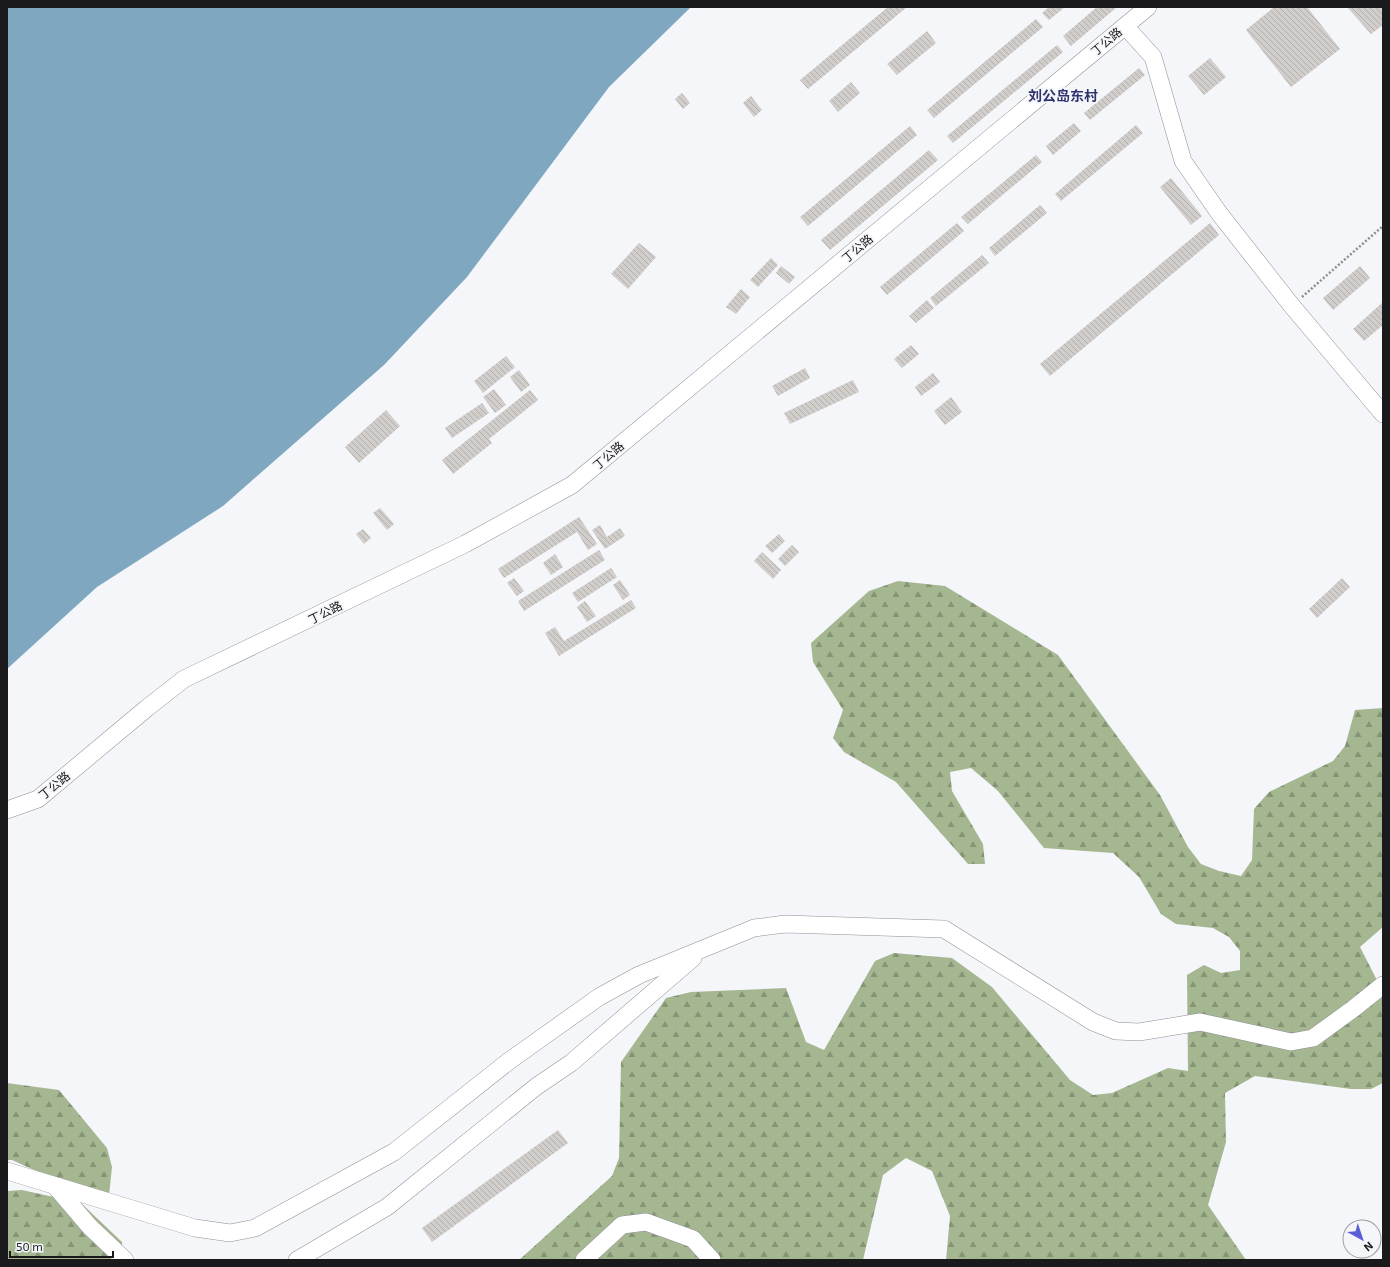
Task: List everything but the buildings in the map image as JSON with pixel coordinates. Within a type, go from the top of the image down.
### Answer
[{"type":"street","name":"丁公路","points":[[7,810],[38,799],[184,679],[465,544],[572,485],[1148,7]]},
{"type":"street","points":[[1125,26],[1153,57],[1183,161],[1219,213],[1292,306],[1383,414]]},
{"type":"street","points":[[7,1171],[195,1228],[230,1233],[255,1228],[394,1152],[509,1061],[598,997],[639,975],[754,928],[785,924],[944,929],[1093,1022],[1116,1031],[1139,1032],[1200,1022],[1291,1042],[1313,1038],[1353,1010],[1383,985]]},
{"type":"street","points":[[297,1260],[387,1207],[537,1086],[571,1063],[704,948]]},
{"type":"street","points":[[55,1186],[90,1227],[125,1260]]},
{"type":"street","points":[[584,1260],[622,1225],[646,1222],[693,1239],[712,1260]]},
{"type":"path","points":[[1292,306],[1383,226]]},
{"type":"green space","points":[[898,581],[945,586],[1058,655],[1160,795],[1188,847],[1201,864],[1219,871],[1241,876],[1252,860],[1254,809],[1269,792],[1333,761],[1345,746],[1355,710],[1383,708],[1383,927],[1360,947],[1383,992],[1383,1083],[1371,1089],[1351,1089],[1255,1076],[1225,1093],[1226,1142],[1208,1205],[1246,1260],[946,1260],[950,1216],[932,1171],[906,1158],[883,1175],[863,1260],[519,1260],[612,1176],[619,1158],[621,1062],[666,998],[691,992],[786,988],[806,1042],[824,1050],[875,961],[894,953],[952,958],[992,987],[1070,1080],[1093,1095],[1112,1093],[1168,1068],[1188,1071],[1187,975],[1204,965],[1221,973],[1240,970],[1240,951],[1229,937],[1213,928],[1176,924],[1161,914],[1139,877],[1113,853],[1044,848],[998,791],[971,768],[950,772],[952,791],[983,844],[985,864],[968,864],[896,782],[844,752],[833,738],[843,710],[813,662],[811,643],[869,591]]},
{"type":"green space","points":[[7,1083],[59,1090],[107,1148],[112,1167],[109,1196],[74,1188],[12,1160],[7,1160]]},
{"type":"green space","points":[[22,1190],[81,1203],[122,1242],[122,1260],[7,1260],[7,1191]]},
{"type":"water","points":[[7,7],[691,7],[609,87],[467,277],[384,365],[223,506],[97,587],[7,669]]},
{"type":"district","name":"刘公岛东村","points":[[1063,95]]}]
